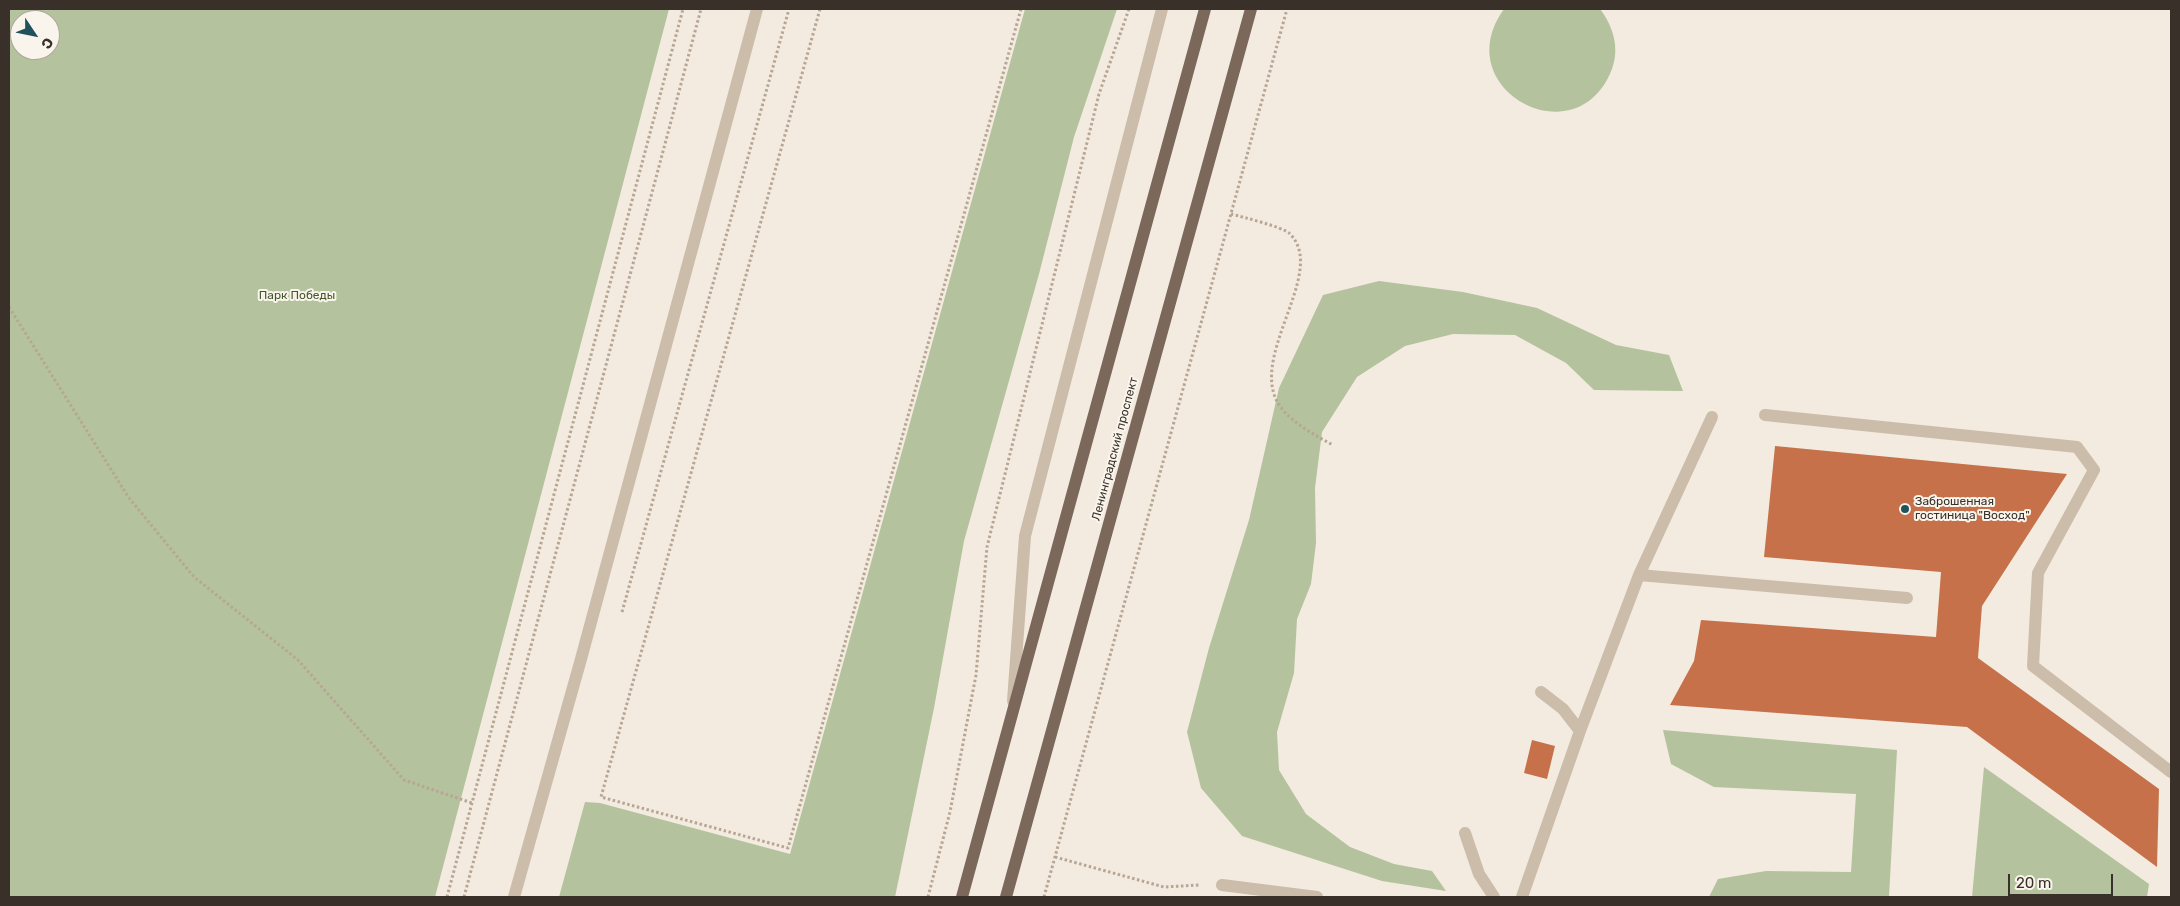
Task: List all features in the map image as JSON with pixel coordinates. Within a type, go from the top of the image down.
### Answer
[{"type":"main road","points":[[962,897],[1205,9]]},
{"type":"main road","name":"Ленинградский проспект","points":[[1006,897],[1251,9]]},
{"type":"street","points":[[514,897],[586,640],[757,9]]},
{"type":"street","points":[[1011,717],[1025,536],[1162,9]]},
{"type":"street","points":[[1765,415],[2077,447],[2094,470],[2038,574],[2034,666],[2171,772]]},
{"type":"street","points":[[1522,897],[1580,731],[1639,575],[1712,417]]},
{"type":"street","points":[[1639,575],[1907,598]]},
{"type":"street","points":[[1541,692],[1563,709],[1580,731]]},
{"type":"street","points":[[1465,833],[1479,874],[1494,897]]},
{"type":"street","points":[[1222,885],[1317,897]]},
{"type":"path","points":[[447,897],[683,9]]},
{"type":"path","points":[[464,897],[701,9]]},
{"type":"path","points":[[622,612],[789,9]]},
{"type":"path","points":[[820,9],[601,796],[788,848],[1021,9]]},
{"type":"path","points":[[928,897],[950,812],[976,675],[986,547],[1099,94],[1129,9]]},
{"type":"path","points":[[1044,897],[1288,9]]},
{"type":"path","points":[[1231,214],[1288,232],[1296,242],[1301,256],[1299,277],[1270,369],[1272,388],[1282,410],[1311,432],[1333,445]]},
{"type":"path","points":[[9,307],[129,498],[194,577],[298,660],[404,780],[472,803]]},
{"type":"path","points":[[1055,857],[1164,887],[1222,885]]},
{"type":"green space","name":"Парк Победы","points":[[9,9],[669,9],[435,897],[9,897]]},
{"type":"green space","points":[[1025,9],[1117,9],[1074,137],[1039,274],[964,541],[934,708],[895,897],[559,897],[585,802],[600,803],[790,854]]},
{"type":"green space","points":[[1504,9],[1600,9],[1612,30],[1615,53],[1612,69],[1595,96],[1572,109],[1547,111],[1523,103],[1503,87],[1491,65],[1491,38]]},
{"type":"green space","points":[[1379,281],[1463,292],[1537,308],[1616,345],[1669,355],[1683,391],[1594,390],[1566,363],[1515,335],[1453,334],[1405,346],[1357,377],[1322,432],[1315,488],[1316,543],[1311,584],[1297,619],[1294,673],[1277,732],[1279,770],[1306,814],[1350,847],[1394,864],[1432,871],[1446,891],[1382,881],[1242,836],[1201,788],[1187,732],[1209,648],[1249,520],[1279,388],[1323,295]]},
{"type":"green space","points":[[1663,730],[1897,750],[1889,897],[1709,897],[1718,879],[1766,871],[1851,872],[1856,794],[1714,787],[1671,764]]},
{"type":"green space","points":[[1984,767],[2149,884],[2147,897],[1972,897]]},
{"type":"building","points":[[1775,446],[2067,474],[1982,606],[1978,658],[2159,789],[2157,867],[1967,727],[1670,705],[1694,661],[1701,620],[1936,637],[1941,572],[1764,557]]},
{"type":"building","points":[[1532,740],[1555,746],[1547,779],[1524,773]]},
{"type":"place","name":"Заброшенная гостиница \"Восход\"","points":[[1905,509]]}]
